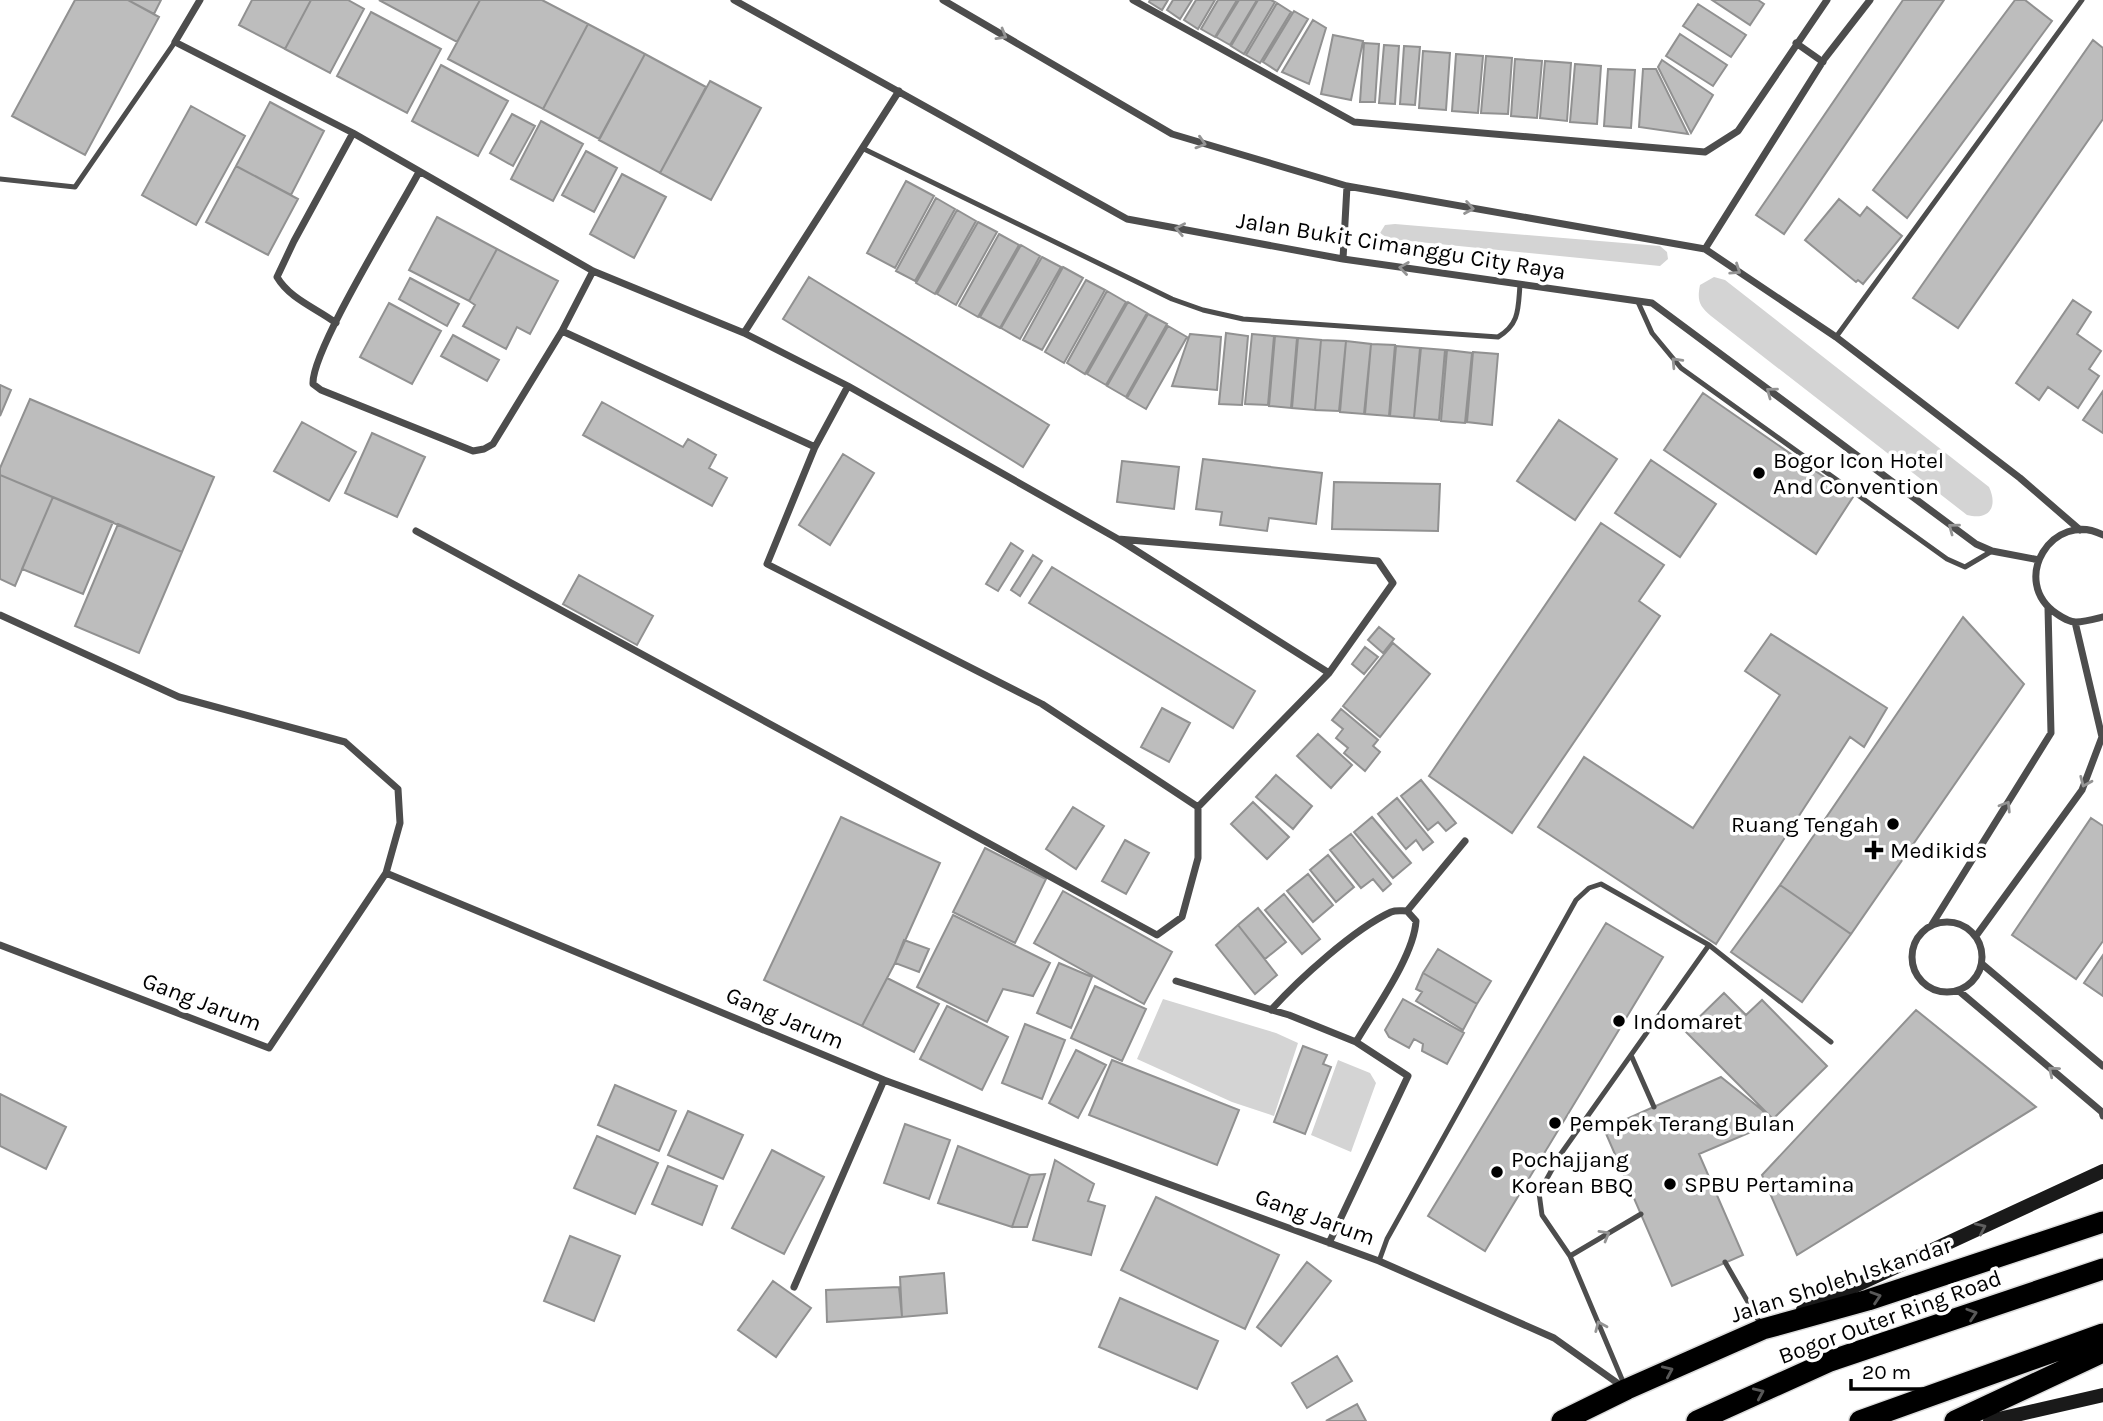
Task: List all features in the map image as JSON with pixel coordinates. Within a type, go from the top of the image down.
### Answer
[{"type":"highway","name":"Jalan Sholeh Iskandar","points":[[1562,1421],[1763,1329],[1868,1300],[2103,1222]]},
{"type":"highway","name":"Bogor Outer Ring Road","points":[[1696,1421],[1830,1361],[2103,1269]]},
{"type":"highway","points":[[1860,1421],[2103,1334]]},
{"type":"highway","points":[[1955,1421],[2103,1352]]},
{"type":"street","points":[[200,0],[176,42],[353,133],[593,271],[744,333],[848,386],[1118,539],[1329,673]]},
{"type":"street","name":"Jalan Bukit Cimanggu City Raya","points":[[734,0],[1127,219],[1343,259],[1652,303],[1976,544],[1992,551],[2039,560]]},
{"type":"street","name":"Jalan Bukit Cimanggu City Raya","points":[[943,0],[1172,134],[1347,186],[1705,249],[1836,337],[2020,478],[2080,530]]},
{"type":"street","points":[[1133,0],[1354,122],[1705,152],[1738,131],[1826,0]]},
{"type":"street","points":[[1705,249],[1824,62],[1870,0]]},
{"type":"street","points":[[1796,43],[1824,62]]},
{"type":"street","points":[[744,333],[899,91]]},
{"type":"street","points":[[335,323],[285,290],[278,277],[293,241],[353,133]]},
{"type":"street","points":[[419,172],[335,323],[313,374],[313,384],[321,390],[473,452],[484,449],[493,444],[562,331],[593,271]]},
{"type":"street","points":[[1343,259],[1347,186]]},
{"type":"street","points":[[562,331],[815,447]]},
{"type":"street","points":[[848,386],[815,447],[767,564],[1042,704],[1198,807]]},
{"type":"street","points":[[2103,535],[2080,530],[2055,538],[2045,548],[2035,577],[2038,593],[2048,608],[2064,620],[2075,622],[2103,617]]},
{"type":"street","points":[[416,531],[1157,935],[1182,917],[1198,858],[1198,807],[1329,673],[1393,583],[1378,561],[1118,539]]},
{"type":"street","points":[[1931,926],[2051,733],[2048,608]]},
{"type":"street","points":[[0,615],[178,697],[345,742],[398,789],[400,823],[386,873]]},
{"type":"street","points":[[1976,936],[2082,790],[2102,737],[2075,622]]},
{"type":"street","points":[[1407,911],[1465,841]]},
{"type":"street","name":"Gang Jarum","points":[[0,945],[269,1048],[386,873],[884,1080],[1379,1261],[1554,1338],[1627,1389]]},
{"type":"street","points":[[1271,1010],[1289,989],[1355,935],[1394,910],[1407,911],[1416,921],[1415,933],[1400,966],[1356,1042]]},
{"type":"street","points":[[1944,922],[1956,923],[1976,936],[1982,949],[1982,964],[1974,980],[1959,991],[1938,991],[1920,980],[1915,971],[1913,951],[1923,932],[1931,926],[1944,922]]},
{"type":"street","points":[[1982,964],[2103,1066]]},
{"type":"street","points":[[1176,981],[1289,1015],[1356,1042],[1408,1076],[1329,1242]]},
{"type":"street","points":[[1959,991],[2102,1112],[2103,1116]]},
{"type":"street","points":[[794,1287],[884,1080]]},
{"type":"street","points":[[1763,1329],[2103,1171]]},
{"type":"street","points":[[1990,1421],[2103,1395]]},
{"type":"lane","points":[[1836,337],[2082,0]]},
{"type":"lane","points":[[0,179],[75,187],[176,42]]},
{"type":"lane","points":[[864,149],[1172,299],[1242,319],[1498,337],[1507,332],[1516,320],[1520,285]]},
{"type":"lane","points":[[1638,302],[1652,333],[1681,368],[1947,559],[1965,567],[1992,551]]},
{"type":"lane","points":[[1379,1261],[1387,1239],[1576,900],[1589,888],[1601,884],[1709,945],[1832,1042]]},
{"type":"lane","points":[[1627,1389],[1570,1256],[1542,1215],[1539,1193],[1560,1155],[1709,945]]},
{"type":"lane","points":[[1631,1055],[1654,1108]]},
{"type":"lane","points":[[1570,1256],[1641,1214]]},
{"type":"lane","points":[[1725,1262],[1763,1329]]},
{"type":"shaded area","points":[[1385,225],[1660,246],[1667,252],[1668,259],[1660,266],[1389,239],[1380,233]]},
{"type":"shaded area","points":[[1714,277],[1725,280],[1989,487],[1993,500],[1990,510],[1981,516],[1967,515],[1711,316],[1701,306],[1699,295],[1700,285]]},
{"type":"shaded area","points":[[1163,999],[1276,1033],[1298,1043],[1274,1116],[1232,1102],[1137,1059]]},
{"type":"shaded area","points":[[1338,1060],[1370,1073],[1376,1083],[1351,1152],[1311,1135]]},
{"type":"building","points":[[75,0],[128,0],[159,17],[85,155],[12,116]]},
{"type":"building","points":[[128,0],[161,0],[154,14]]},
{"type":"building","points":[[252,0],[311,0],[285,49],[239,25]]},
{"type":"building","points":[[311,0],[348,0],[364,9],[330,73],[285,49]]},
{"type":"building","points":[[379,0],[480,0],[457,42]]},
{"type":"building","points":[[480,0],[542,0],[588,24],[543,109],[448,59]]},
{"type":"building","points":[[1168,0],[1162,10],[1149,2]]},
{"type":"building","points":[[1173,0],[1192,0],[1180,19],[1167,10]]},
{"type":"building","points":[[1196,0],[1215,0],[1198,29],[1184,20]]},
{"type":"building","points":[[1218,0],[1237,0],[1215,37],[1201,29]]},
{"type":"building","points":[[1239,0],[1257,0],[1230,45],[1216,37]]},
{"type":"building","points":[[1258,0],[1275,2],[1244,54],[1231,46]]},
{"type":"building","points":[[1712,0],[1758,0],[1764,4],[1750,25]]},
{"type":"building","points":[[1903,0],[1944,0],[1784,234],[1756,215]]},
{"type":"building","points":[[2015,0],[2025,0],[2052,21],[1907,218],[1873,190]]},
{"type":"building","points":[[1277,3],[1291,12],[1260,63],[1246,55]]},
{"type":"building","points":[[1698,4],[1746,35],[1731,57],[1683,26]]},
{"type":"building","points":[[1294,11],[1308,19],[1277,71],[1263,62]]},
{"type":"building","points":[[371,12],[441,49],[407,113],[337,76]]},
{"type":"building","points":[[1313,20],[1326,28],[1309,84],[1282,72]]},
{"type":"building","points":[[588,24],[645,54],[599,139],[543,109]]},
{"type":"building","points":[[1680,34],[1727,65],[1713,86],[1666,56]]},
{"type":"building","points":[[1333,35],[1363,41],[1351,100],[1321,94]]},
{"type":"building","points":[[2093,40],[2103,48],[2103,119],[1958,328],[1913,298]]},
{"type":"building","points":[[1364,43],[1379,44],[1375,102],[1360,102]]},
{"type":"building","points":[[1384,45],[1399,46],[1395,104],[1379,103]]},
{"type":"building","points":[[1404,46],[1420,47],[1415,105],[1400,104]]},
{"type":"building","points":[[1423,51],[1450,53],[1446,110],[1419,108]]},
{"type":"building","points":[[645,54],[706,87],[660,173],[599,140]]},
{"type":"building","points":[[1456,54],[1483,56],[1478,113],[1452,111]]},
{"type":"building","points":[[1486,56],[1512,58],[1508,114],[1481,113]]},
{"type":"building","points":[[1515,59],[1542,61],[1537,118],[1511,116]]},
{"type":"building","points":[[1662,60],[1713,95],[1691,133],[1658,67]]},
{"type":"building","points":[[1545,61],[1571,63],[1567,121],[1540,118]]},
{"type":"building","points":[[1575,64],[1601,66],[1597,124],[1570,122]]},
{"type":"building","points":[[441,65],[508,101],[478,156],[412,121]]},
{"type":"building","points":[[1608,69],[1635,70],[1631,128],[1604,126]]},
{"type":"building","points":[[1643,69],[1656,69],[1688,134],[1639,127]]},
{"type":"building","points":[[710,81],[761,108],[711,200],[660,173]]},
{"type":"building","points":[[270,102],[324,131],[291,195],[236,166]]},
{"type":"building","points":[[191,106],[245,136],[196,225],[142,195]]},
{"type":"building","points":[[512,114],[535,126],[513,166],[490,153]]},
{"type":"building","points":[[541,121],[583,144],[553,201],[511,179]]},
{"type":"building","points":[[586,151],[617,168],[594,212],[562,195]]},
{"type":"building","points":[[236,166],[298,199],[268,255],[206,222]]},
{"type":"building","points":[[622,174],[666,197],[634,258],[590,234]]},
{"type":"building","points":[[906,181],[934,196],[895,268],[867,253]]},
{"type":"building","points":[[936,198],[955,209],[915,281],[896,271]]},
{"type":"building","points":[[1839,199],[1860,216],[1867,207],[1902,236],[1863,284],[1858,280],[1856,282],[1805,240]]},
{"type":"building","points":[[957,210],[976,221],[935,294],[916,283]]},
{"type":"building","points":[[437,217],[497,249],[469,301],[409,270]]},
{"type":"building","points":[[978,222],[997,232],[956,305],[937,294]]},
{"type":"building","points":[[999,234],[1019,245],[978,317],[959,306]]},
{"type":"building","points":[[1021,245],[1040,256],[1000,328],[980,317]]},
{"type":"building","points":[[497,249],[558,281],[530,334],[517,327],[506,349],[463,326],[475,305],[469,301]]},
{"type":"building","points":[[1042,257],[1061,267],[1020,339],[1001,328]]},
{"type":"building","points":[[1063,267],[1083,278],[1042,350],[1023,340]]},
{"type":"building","points":[[809,277],[1049,425],[1023,467],[783,319]]},
{"type":"building","points":[[410,278],[459,304],[447,326],[399,299]]},
{"type":"building","points":[[1086,280],[1105,290],[1064,363],[1045,352]]},
{"type":"building","points":[[1107,291],[1126,302],[1085,374],[1067,363]]},
{"type":"building","points":[[2073,300],[2091,312],[2077,334],[2101,351],[2089,369],[2099,376],[2078,408],[2048,387],[2039,400],[2016,383]]},
{"type":"building","points":[[1128,302],[1147,313],[1106,385],[1087,374]]},
{"type":"building","points":[[389,303],[441,331],[412,384],[360,357]]},
{"type":"building","points":[[1148,314],[1167,324],[1126,397],[1107,386]]},
{"type":"building","points":[[1168,326],[1187,337],[1146,409],[1127,398]]},
{"type":"building","points":[[1226,333],[1248,336],[1242,405],[1219,404]]},
{"type":"building","points":[[1190,334],[1221,337],[1217,390],[1172,386]]},
{"type":"building","points":[[1252,334],[1274,336],[1268,405],[1245,404]]},
{"type":"building","points":[[453,335],[499,360],[487,381],[441,356]]},
{"type":"building","points":[[1275,336],[1297,338],[1291,408],[1269,406]]},
{"type":"building","points":[[1298,338],[1321,340],[1315,410],[1292,408]]},
{"type":"building","points":[[1321,340],[1346,341],[1339,411],[1315,410]]},
{"type":"building","points":[[1346,341],[1371,344],[1364,414],[1340,412]]},
{"type":"building","points":[[1371,344],[1395,345],[1389,416],[1365,414]]},
{"type":"building","points":[[1396,346],[1420,348],[1414,418],[1390,416]]},
{"type":"building","points":[[1421,348],[1445,350],[1439,420],[1414,418]]},
{"type":"building","points":[[1447,350],[1472,353],[1465,423],[1441,421]]},
{"type":"building","points":[[1473,352],[1498,354],[1492,425],[1467,422]]},
{"type":"building","points":[[0,385],[11,390],[0,416]]},
{"type":"building","points":[[2103,391],[2103,433],[2083,420]]},
{"type":"building","name":"Bogor Icon Hotel And Convention","points":[[1703,393],[1853,497],[1816,554],[1664,450]]},
{"type":"building","points":[[30,399],[214,477],[182,552],[0,475],[0,468]]},
{"type":"building","points":[[602,402],[683,447],[688,439],[716,455],[709,468],[727,478],[712,506],[583,435]]},
{"type":"building","points":[[1559,420],[1617,459],[1575,520],[1517,481]]},
{"type":"building","points":[[302,422],[356,452],[329,501],[274,471]]},
{"type":"building","points":[[372,433],[425,457],[397,517],[345,493]]},
{"type":"building","points":[[843,454],[874,473],[830,545],[799,525]]},
{"type":"building","points":[[1203,459],[1322,473],[1316,524],[1269,518],[1267,531],[1220,525],[1222,512],[1196,509]]},
{"type":"building","points":[[1651,460],[1716,504],[1680,557],[1615,513]]},
{"type":"building","points":[[1122,461],[1179,467],[1174,509],[1117,502]]},
{"type":"building","points":[[0,475],[53,497],[15,586],[0,579]]},
{"type":"building","points":[[1334,482],[1440,484],[1438,531],[1332,529]]},
{"type":"building","points":[[53,497],[113,522],[83,594],[22,569]]},
{"type":"building","points":[[1601,523],[1664,565],[1639,601],[1660,616],[1512,833],[1429,776]]},
{"type":"building","points":[[118,524],[182,552],[139,653],[75,626]]},
{"type":"building","points":[[1011,543],[1023,551],[998,591],[986,584]]},
{"type":"building","points":[[1033,555],[1042,561],[1020,596],[1011,590]]},
{"type":"building","points":[[1052,567],[1255,691],[1233,728],[1029,603]]},
{"type":"building","points":[[579,575],[653,616],[637,645],[563,604]]},
{"type":"building","points":[[1963,617],[2024,684],[1851,934],[1780,885]]},
{"type":"building","points":[[1379,627],[1394,639],[1383,653],[1368,640]]},
{"type":"building","points":[[1771,634],[1887,708],[1864,747],[1850,737],[1716,944],[1538,827],[1584,757],[1693,828],[1780,695],[1745,671]]},
{"type":"building","points":[[1393,643],[1430,674],[1380,737],[1343,706]]},
{"type":"building","points":[[1365,647],[1378,657],[1364,674],[1352,664]]},
{"type":"building","points":[[1162,708],[1190,723],[1169,762],[1141,747]]},
{"type":"building","points":[[1341,709],[1378,740],[1373,746],[1380,752],[1365,771],[1344,753],[1348,748],[1336,738],[1343,729],[1332,720]]},
{"type":"building","points":[[1318,734],[1352,765],[1331,788],[1297,756]]},
{"type":"building","points":[[1276,775],[1312,806],[1293,829],[1256,797]]},
{"type":"building","points":[[1421,780],[1456,823],[1446,831],[1438,822],[1428,830],[1401,796]]},
{"type":"building","points":[[1397,798],[1433,842],[1423,850],[1416,840],[1406,849],[1378,814]]},
{"type":"building","points":[[1253,802],[1289,837],[1267,859],[1231,824]]},
{"type":"building","points":[[1073,807],[1104,826],[1076,869],[1046,849]]},
{"type":"building","points":[[841,817],[940,863],[895,963],[862,1026],[764,980]]},
{"type":"building","points":[[1372,817],[1411,863],[1393,878],[1354,832]]},
{"type":"building","points":[[2091,818],[2103,826],[2103,941],[2076,979],[2012,935]]},
{"type":"building","points":[[1351,834],[1391,884],[1383,891],[1373,879],[1361,888],[1330,850]]},
{"type":"building","points":[[1125,840],[1149,853],[1126,894],[1102,881]]},
{"type":"building","points":[[985,848],[1046,879],[1015,943],[953,912]]},
{"type":"building","points":[[1328,855],[1354,887],[1336,902],[1310,870]]},
{"type":"building","points":[[1308,874],[1333,905],[1313,922],[1287,891]]},
{"type":"building","points":[[1780,885],[1851,934],[1802,1002],[1731,952]]},
{"type":"building","points":[[1063,891],[1172,952],[1144,1004],[1034,943]]},
{"type":"building","points":[[1284,894],[1320,939],[1302,954],[1265,910]]},
{"type":"building","points":[[1258,908],[1286,942],[1265,959],[1238,925]]},
{"type":"building","points":[[953,915],[1050,963],[1033,996],[1003,989],[987,1022],[917,987]]},
{"type":"building","points":[[1606,923],[1663,957],[1485,1251],[1428,1216]]},
{"type":"building","points":[[1238,925],[1277,975],[1255,994],[1216,945]]},
{"type":"building","points":[[904,940],[929,949],[919,972],[895,963]]},
{"type":"building","points":[[1438,949],[1491,981],[1477,1004],[1423,973]]},
{"type":"building","points":[[2103,955],[2103,996],[2084,983]]},
{"type":"building","points":[[1059,963],[1092,977],[1071,1028],[1037,1013]]},
{"type":"building","points":[[1423,973],[1477,1004],[1463,1030],[1416,1001],[1422,992],[1416,989]]},
{"type":"building","points":[[887,978],[939,1004],[914,1052],[862,1026]]},
{"type":"building","points":[[1095,986],[1146,1009],[1122,1061],[1071,1038]]},
{"type":"building","points":[[1724,993],[1746,1015],[1762,1000],[1827,1066],[1773,1119],[1685,1031]]},
{"type":"building","points":[[1403,999],[1464,1033],[1447,1064],[1422,1051],[1423,1044],[1414,1039],[1409,1048],[1389,1037],[1385,1030]]},
{"type":"building","points":[[947,1006],[1008,1037],[982,1090],[920,1059]]},
{"type":"building","points":[[1916,1010],[2036,1107],[1797,1255],[1762,1175]]},
{"type":"building","points":[[1025,1024],[1065,1040],[1042,1099],[1002,1083]]},
{"type":"building","points":[[1303,1046],[1327,1055],[1323,1064],[1331,1067],[1305,1134],[1274,1122]]},
{"type":"building","points":[[1076,1050],[1106,1065],[1078,1118],[1049,1103]]},
{"type":"building","points":[[1112,1060],[1239,1110],[1217,1165],[1089,1115]]},
{"type":"building","name":"SPBU Pertamina","points":[[1721,1077],[1762,1110],[1772,1123],[1699,1154],[1743,1255],[1672,1286],[1604,1129]]},
{"type":"building","points":[[615,1085],[676,1111],[659,1151],[598,1125]]},
{"type":"building","points":[[0,1094],[66,1127],[46,1169],[0,1146]]},
{"type":"building","points":[[688,1111],[743,1135],[723,1179],[668,1155]]},
{"type":"building","points":[[905,1124],[950,1140],[929,1199],[884,1183]]},
{"type":"building","points":[[597,1136],[658,1163],[635,1214],[574,1188]]},
{"type":"building","points":[[958,1146],[1030,1175],[1012,1227],[938,1203]]},
{"type":"building","points":[[772,1150],[824,1177],[784,1254],[732,1228]]},
{"type":"building","points":[[1055,1160],[1094,1184],[1088,1201],[1105,1206],[1091,1255],[1033,1240]]},
{"type":"building","points":[[668,1166],[717,1186],[702,1225],[652,1204]]},
{"type":"building","points":[[1045,1174],[1027,1227],[1012,1227],[1030,1175]]},
{"type":"building","points":[[1156,1197],[1279,1255],[1245,1329],[1121,1270]]},
{"type":"building","points":[[570,1236],[620,1256],[594,1321],[544,1301]]},
{"type":"building","points":[[1307,1262],[1331,1281],[1281,1346],[1257,1327]]},
{"type":"building","points":[[944,1273],[947,1313],[902,1317],[900,1277]]},
{"type":"building","points":[[773,1281],[811,1308],[776,1357],[738,1330]]},
{"type":"building","points":[[899,1287],[902,1317],[827,1322],[826,1290]]},
{"type":"building","points":[[1120,1298],[1218,1341],[1197,1389],[1099,1347]]},
{"type":"building","points":[[1337,1356],[1352,1381],[1307,1408],[1292,1383]]},
{"type":"building","points":[[1357,1404],[1366,1421],[1326,1421]]},
{"type":"place","name":"Bogor Icon Hotel And Convention","points":[[1759,473]]},
{"type":"place","name":"Ruang Tengah","points":[[1893,824]]},
{"type":"place","name":"Medikids","points":[[1874,850]]},
{"type":"place","name":"Indomaret","points":[[1619,1021]]},
{"type":"place","name":"Pempek Terang Bulan","points":[[1555,1123]]},
{"type":"place","name":"Pochajjang Korean BBQ","points":[[1497,1172]]},
{"type":"place","name":"SPBU Pertamina","points":[[1670,1184]]}]
